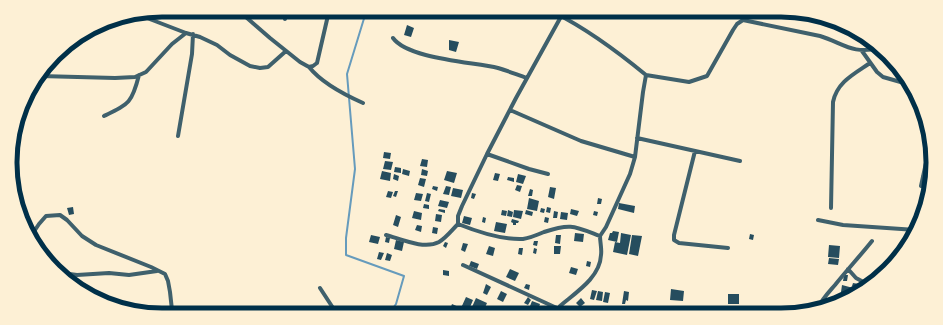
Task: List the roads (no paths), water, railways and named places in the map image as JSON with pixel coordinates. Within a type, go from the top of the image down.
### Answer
[{"type":"street","points":[[246,17],[286,51],[309,67],[315,74],[345,95],[363,103]]},
{"type":"street","points":[[309,67],[315,65],[318,59],[328,17]]},
{"type":"street","points":[[386,235],[420,244],[434,244],[443,239],[458,224],[458,216],[462,206],[487,154],[561,17]]},
{"type":"street","points":[[565,17],[625,58],[646,75],[689,82],[707,76],[733,30],[743,20],[820,36],[852,49],[862,51],[872,49]]},
{"type":"street","points":[[148,18],[186,33],[193,34],[217,45],[230,55],[250,66],[260,68],[268,67],[286,51]]},
{"type":"street","points":[[46,76],[135,77],[146,72],[172,44],[186,33]]},
{"type":"street","points":[[178,136],[192,54],[193,34]]},
{"type":"street","points":[[393,38],[397,44],[408,49],[438,58],[498,68],[527,78]]},
{"type":"street","points":[[862,51],[877,72],[883,77],[901,82]]},
{"type":"street","points":[[832,208],[834,94],[843,82],[870,63]]},
{"type":"street","points":[[104,116],[128,104],[133,95],[139,75]]},
{"type":"street","points":[[559,308],[585,286],[595,274],[602,256],[600,236],[606,227],[630,174],[635,157],[646,75]]},
{"type":"street","points":[[510,110],[581,141],[635,157]]},
{"type":"street","points":[[637,138],[740,161]]},
{"type":"street","points":[[695,151],[674,240],[679,243],[728,248]]},
{"type":"street","points":[[487,154],[548,174]]},
{"type":"street","points":[[921,186],[926,162]]},
{"type":"street","points":[[34,231],[38,224],[46,216],[60,215],[67,220],[82,236],[96,245],[165,274],[168,281],[172,308]]},
{"type":"street","points":[[818,220],[843,225],[910,230]]},
{"type":"street","points":[[458,224],[493,235],[512,239],[526,239],[561,227],[570,226],[600,236]]},
{"type":"street","points":[[822,302],[872,241]]},
{"type":"street","points":[[463,265],[557,308]]},
{"type":"street","points":[[848,269],[862,282]]},
{"type":"street","points":[[69,274],[77,275],[109,273],[129,275],[158,271]]},
{"type":"street","points":[[320,288],[334,308]]},
{"type":"waterway","points":[[364,17],[347,74],[355,169],[346,238],[346,255],[404,276],[396,304],[393,308]]}]
